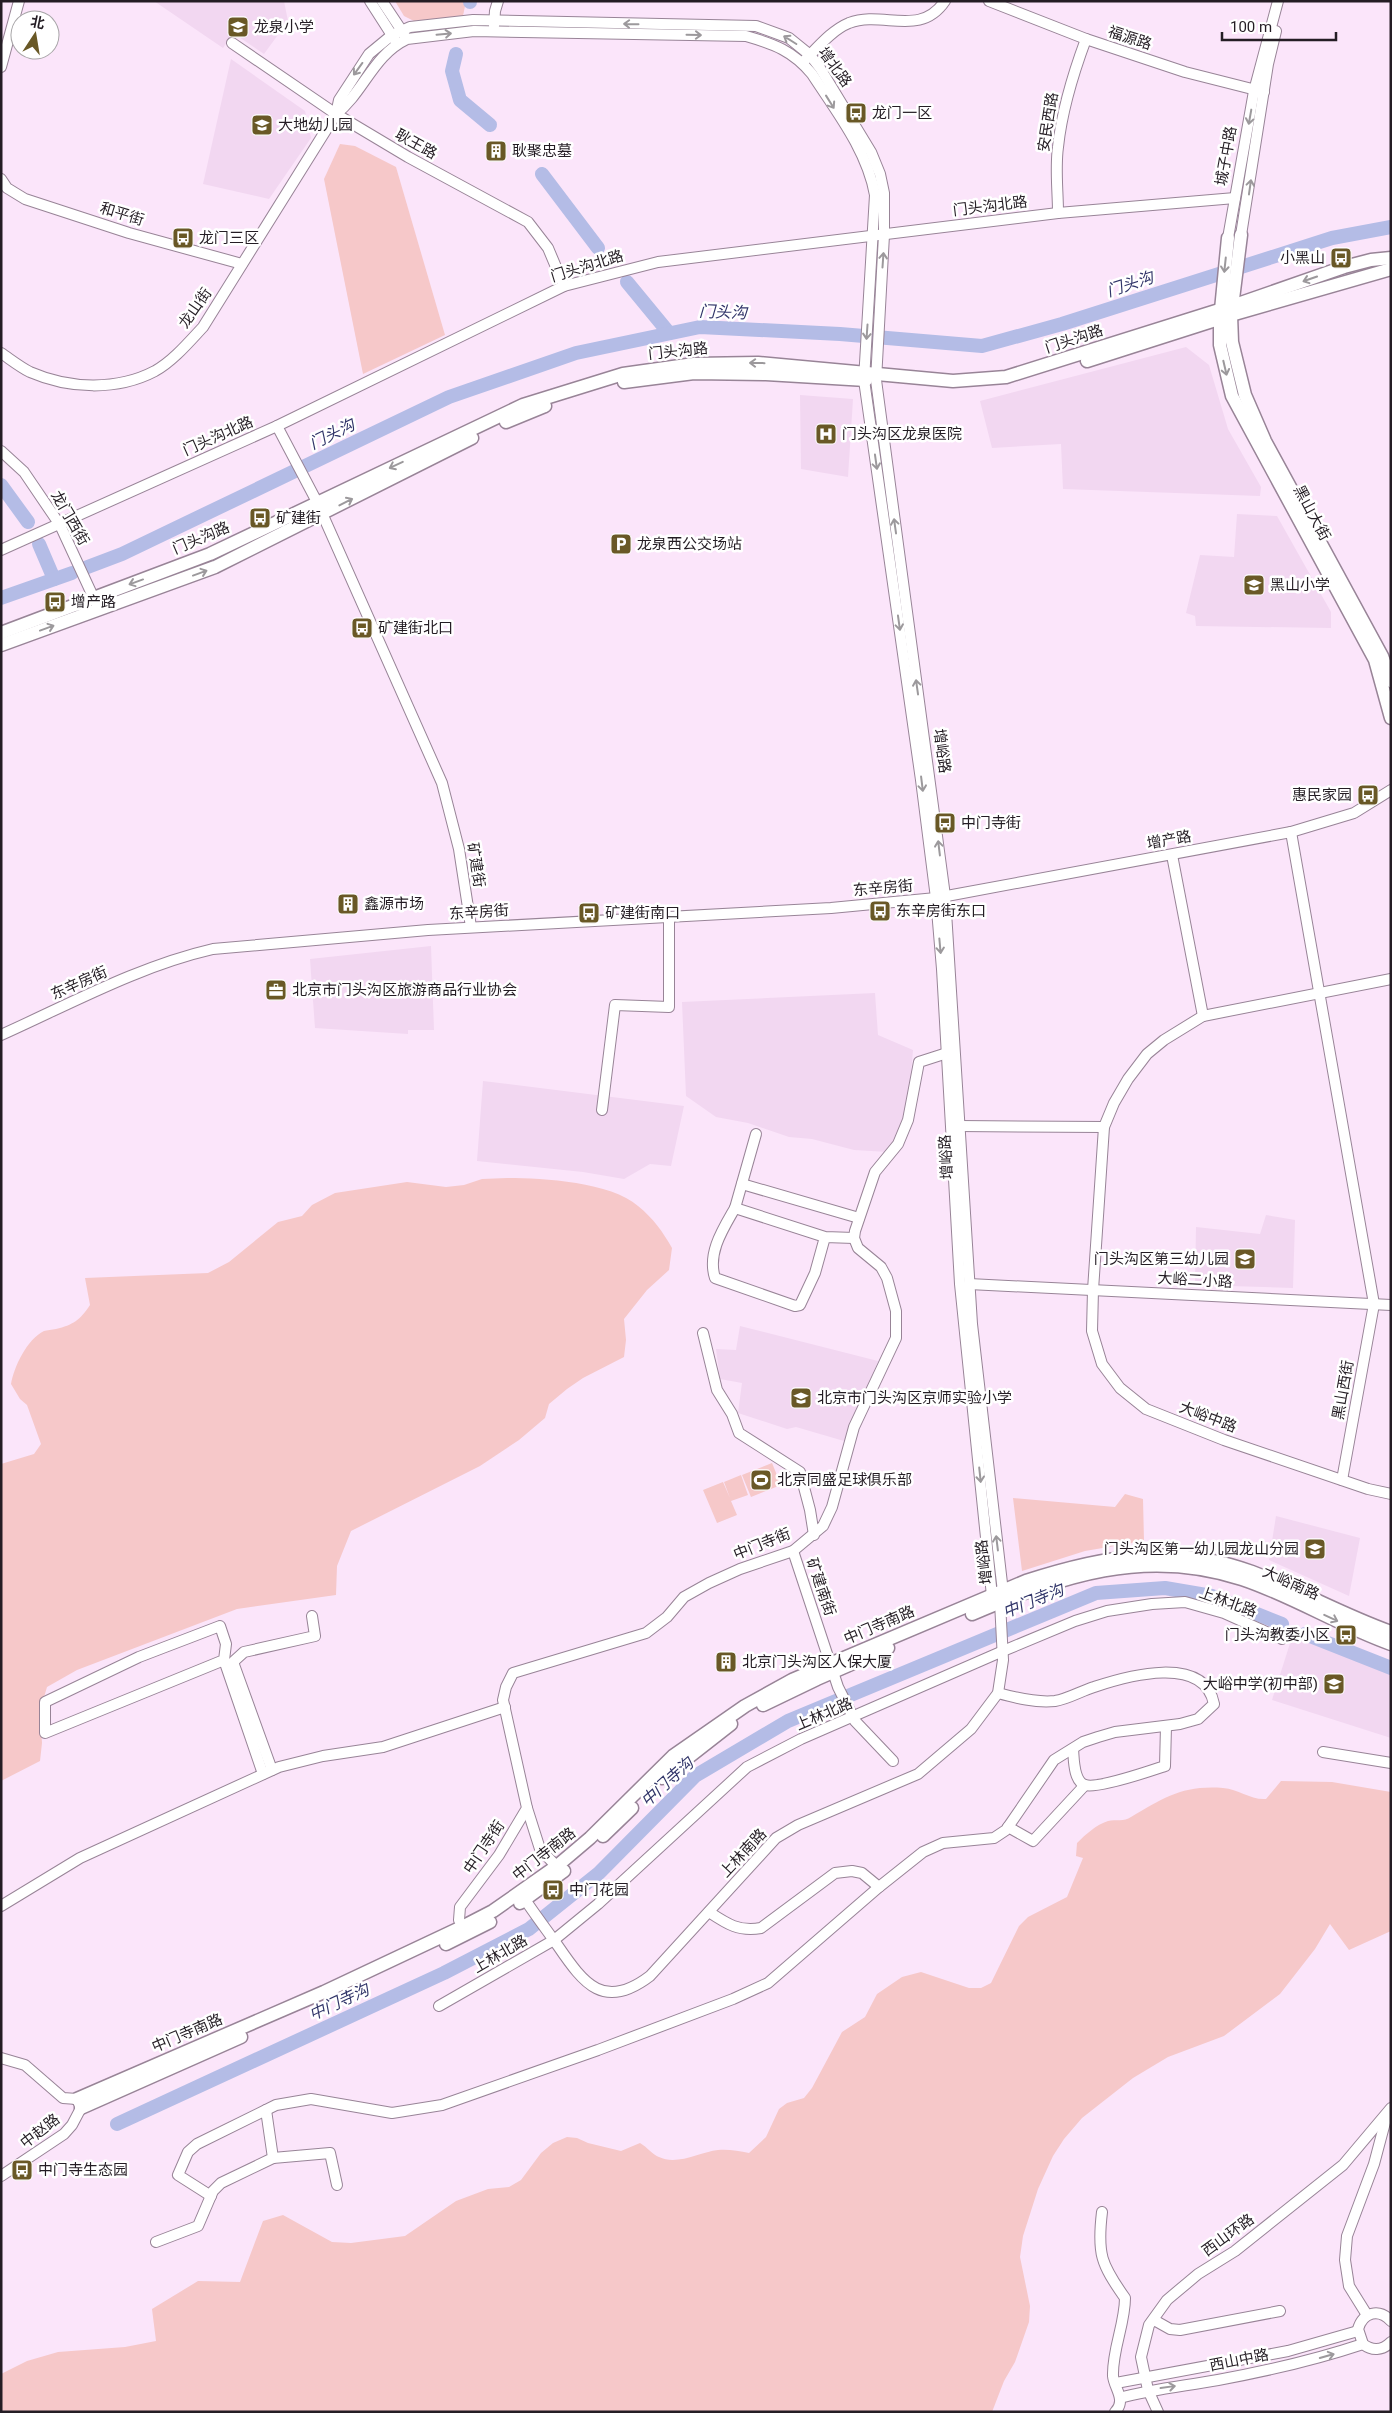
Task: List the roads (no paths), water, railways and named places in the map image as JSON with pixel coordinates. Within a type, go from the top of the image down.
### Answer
[{"type":"main road","points":[[1226,312],[1235,288],[1241,235]]},
{"type":"main road","name":"城子中路","points":[[1226,312],[1222,292],[1228,238]]},
{"type":"main road","name":"门头沟路","points":[[1,645],[210,554],[315,498],[523,405],[623,374],[694,364],[758,363],[945,387],[1006,384],[1064,368],[1226,312],[1344,267],[1371,260],[1391,258]]},
{"type":"main road","name":"门头沟路","points":[[1226,312],[1391,269]]},
{"type":"main road","name":"黑山大街","points":[[1226,312],[1245,395],[1265,441],[1382,656],[1391,681]]},
{"type":"main road","name":"黑山大街","points":[[1226,312],[1220,345],[1232,396],[1375,660],[1391,718]]},
{"type":"main road","name":"门头沟路","points":[[1,633],[214,567],[489,429],[545,406],[623,383],[694,373],[870,376]]},
{"type":"main road","name":"大峪南路","points":[[998,1597],[1062,1569],[1108,1558],[1166,1555],[1216,1562],[1251,1572],[1391,1632]]},
{"type":"main road","name":"大峪南路","points":[[998,1597],[1022,1592],[1099,1569],[1145,1564],[1170,1565],[1202,1569],[1242,1579],[1391,1644]]},
{"type":"main road","name":"中门寺南路","points":[[79,2103],[464,1931],[526,1901],[560,1870],[617,1824],[668,1772],[747,1714],[831,1668],[998,1597]]},
{"type":"street","points":[[1,67],[19,1]]},
{"type":"street","points":[[370,1],[399,37]]},
{"type":"street","points":[[382,1],[399,37]]},
{"type":"street","points":[[494,32],[493,20],[498,1]]},
{"type":"street","points":[[806,58],[834,33],[848,24],[866,19],[908,22],[926,19],[940,8],[945,1]]},
{"type":"street","name":"福源路","points":[[989,1],[1086,39],[1185,72],[1259,92]]},
{"type":"street","name":"城子中路","points":[[1228,238],[1278,1]]},
{"type":"street","name":"城子中路","points":[[1241,235],[1259,92],[1268,64],[1283,1]]},
{"type":"street","name":"增北路","points":[[399,37],[473,20],[493,20],[756,26],[789,38],[806,58],[812,74],[852,136],[872,176],[879,235],[870,376]]},
{"type":"street","name":"增北路","points":[[399,37],[474,31],[746,36],[776,44],[806,58]]},
{"type":"street","name":"龙山街","points":[[1,352],[29,371],[65,383],[101,386],[132,379],[156,370],[184,347],[203,327],[336,114],[349,104],[375,63],[399,37]]},
{"type":"street","name":"安民西路","points":[[1058,213],[1057,149],[1062,114],[1072,76],[1086,39]]},
{"type":"street","name":"耿王路","points":[[232,43],[336,114],[408,157],[528,222],[548,248],[564,286]]},
{"type":"street","name":"和平街","points":[[1,179],[7,188],[25,199],[129,233],[242,264]]},
{"type":"street","name":"门头沟北路","points":[[1,550],[277,426],[564,286],[658,262],[1058,213],[1235,198]]},
{"type":"street","name":"增峪路","points":[[870,376],[940,897],[959,1126],[968,1284],[998,1597]]},
{"type":"street","name":"矿建街","points":[[277,426],[315,498],[442,783],[459,848],[471,927]]},
{"type":"street","name":"龙门西街","points":[[1,452],[24,472],[60,525],[96,603]]},
{"type":"street","name":"增产路","points":[[940,897],[1291,832],[1354,813],[1391,790]]},
{"type":"street","points":[[1291,832],[1374,1304]]},
{"type":"street","points":[[1172,855],[1203,1016],[1391,980]]},
{"type":"street","name":"增峪路","points":[[940,897],[960,1284],[998,1597]]},
{"type":"street","name":"东辛房街","points":[[1,1034],[180,956],[212,950],[272,943],[471,927],[831,908],[940,897]]},
{"type":"street","points":[[602,1110],[615,1005],[669,1007],[669,917]]},
{"type":"street","name":"大峪中路","points":[[1203,1016],[1147,1054],[1128,1079],[1114,1103],[1104,1127],[1092,1290],[1092,1331],[1102,1364],[1120,1388],[1146,1408],[1224,1440],[1342,1480],[1391,1494]]},
{"type":"street","points":[[734,1208],[825,1237],[854,1238],[875,1172],[898,1144],[908,1120],[919,1062],[947,1053]]},
{"type":"street","points":[[959,1126],[1104,1127]]},
{"type":"street","points":[[756,1134],[734,1208],[714,1252],[713,1272],[715,1278],[795,1306],[800,1305],[815,1273],[825,1237]]},
{"type":"street","points":[[742,1184],[859,1218]]},
{"type":"street","name":"中门寺街","points":[[464,1931],[460,1920],[460,1907],[499,1855],[527,1808],[503,1700],[506,1687],[513,1673],[646,1633],[667,1617],[684,1597],[740,1569],[793,1551],[823,1526],[832,1507],[854,1426],[896,1338],[896,1311],[882,1266],[858,1248],[854,1238]]},
{"type":"street","name":"大峪二小路","points":[[968,1284],[1391,1305]]},
{"type":"street","name":"黑山西街","points":[[1342,1480],[1374,1304]]},
{"type":"street","name":"矿建南街","points":[[704,1333],[717,1390],[732,1414],[740,1433],[800,1472],[810,1510],[814,1535]]},
{"type":"street","name":"矿建南街","points":[[793,1551],[838,1688],[854,1717],[893,1761]]},
{"type":"street","points":[[211,2196],[178,2175],[188,2152],[197,2144],[276,2105],[311,2099],[392,2113],[408,2112],[442,2105],[598,2050],[733,1999],[768,1983],[878,1887],[930,1849],[943,1843],[994,1838],[1008,1827],[1054,1760],[1084,1742],[1115,1732],[1166,1726],[1198,1719],[1207,1713],[1214,1704],[1207,1687],[1188,1675],[1176,1671],[1122,1679],[1056,1701],[1037,1701],[998,1693],[1003,1646],[1002,1618],[998,1597]]},
{"type":"street","name":"上林北路","points":[[439,2006],[554,1940],[598,1904],[747,1767],[801,1739],[854,1717],[1003,1646],[1107,1611],[1152,1604],[1185,1602],[1224,1613],[1282,1639]]},
{"type":"street","points":[[268,1772],[233,1662],[244,1652],[315,1636],[312,1616]]},
{"type":"street","points":[[224,1660],[59,1728],[45,1732],[45,1702],[140,1657],[220,1626],[226,1644],[224,1660],[268,1772]]},
{"type":"street","name":"上林南路","points":[[526,1901],[582,1980],[610,1993],[626,1991],[650,1976],[776,1838],[798,1825],[918,1774],[971,1729],[998,1693]]},
{"type":"street","points":[[1,1906],[80,1858],[268,1772],[322,1756],[384,1747],[505,1707]]},
{"type":"street","points":[[1008,1827],[1033,1841],[1085,1785],[1100,1784],[1165,1766],[1166,1726]]},
{"type":"street","points":[[1073,1749],[1075,1770],[1085,1785]]},
{"type":"street","points":[[1323,1752],[1391,1763]]},
{"type":"street","points":[[527,1808],[540,1849],[560,1870]]},
{"type":"street","points":[[709,1912],[732,1927],[748,1930],[761,1928],[835,1873],[852,1870],[862,1873],[878,1887]]},
{"type":"street","points":[[3,2057],[25,2065],[63,2098],[79,2103]]},
{"type":"street","name":"中赵路","points":[[1,2176],[64,2134],[72,2125],[79,2103]]},
{"type":"street","points":[[266,2110],[273,2158]]},
{"type":"street","points":[[1367,2315],[1349,2286],[1345,2260],[1347,2236],[1374,2164],[1389,2111]]},
{"type":"street","name":"西山环路","points":[[1158,2412],[1148,2390],[1141,2357],[1150,2325],[1168,2300],[1198,2274],[1235,2251],[1343,2165],[1389,2111]]},
{"type":"street","points":[[156,2242],[198,2226],[211,2196],[221,2183],[273,2158],[330,2152],[337,2185]]},
{"type":"street","points":[[1102,2212],[1100,2252],[1110,2276],[1125,2298],[1113,2377],[1120,2398],[1115,2412]]},
{"type":"street","points":[[1154,2320],[1170,2329],[1180,2330],[1280,2311]]},
{"type":"street","points":[[1390,2318],[1376,2313],[1367,2315],[1359,2323],[1358,2331],[1363,2344],[1377,2349],[1390,2346]]},
{"type":"street","name":"西山中路","points":[[1116,2383],[1288,2351],[1358,2331]]},
{"type":"street","name":"西山中路","points":[[1120,2398],[1148,2390],[1218,2380],[1296,2364],[1363,2344]]},
{"type":"waterway","points":[[456,54],[452,71],[460,100],[490,125]]},
{"type":"waterway","points":[[542,174],[598,248]]},
{"type":"waterway","name":"门头沟","points":[[85,568],[122,554],[449,397],[576,353],[700,327],[840,334],[982,346],[1062,324],[1332,238],[1391,227]]},
{"type":"waterway","points":[[627,282],[669,333]]},
{"type":"waterway","points":[[1,485],[28,522]]},
{"type":"waterway","points":[[39,544],[54,579]]},
{"type":"waterway","name":"门头沟","points":[[1,598],[72,573]]},
{"type":"waterway","name":"中门寺沟","points":[[117,2124],[444,1973],[529,1929],[599,1873],[695,1776],[788,1721],[1096,1593],[1165,1588],[1212,1596],[1282,1624]]},
{"type":"waterway","name":"中门寺沟","points":[[1305,1634],[1391,1668]]},
{"type":"place","name":"龙泉小学","points":[[238,27]]},
{"type":"place","name":"龙门一区","points":[[856,113]]},
{"type":"place","name":"大地幼儿园","points":[[262,125]]},
{"type":"place","name":"耿聚忠墓","points":[[496,151]]},
{"type":"place","name":"龙门三区","points":[[183,238]]},
{"type":"place","name":"小黑山","points":[[1341,258]]},
{"type":"place","name":"门头沟区龙泉医院","points":[[826,434]]},
{"type":"place","name":"矿建街","points":[[260,518]]},
{"type":"place","name":"龙泉西公交场站","points":[[621,544]]},
{"type":"place","name":"黑山小学","points":[[1254,585]]},
{"type":"place","name":"增产路","points":[[55,602]]},
{"type":"place","name":"矿建街北口","points":[[362,628]]},
{"type":"place","name":"惠民家园","points":[[1368,795]]},
{"type":"place","name":"中门寺街","points":[[945,823]]},
{"type":"place","name":"鑫源市场","points":[[348,904]]},
{"type":"place","name":"东辛房街东口","points":[[880,911]]},
{"type":"place","name":"矿建街南口","points":[[589,913]]},
{"type":"place","name":"北京市门头沟区旅游商品行业协会","points":[[276,990]]},
{"type":"place","name":"门头沟区第三幼儿园","points":[[1245,1259]]},
{"type":"place","name":"北京市门头沟区京师实验小学","points":[[801,1398]]},
{"type":"place","name":"北京同盛足球俱乐部","points":[[761,1480]]},
{"type":"place","name":"门头沟区第一幼儿园龙山分园","points":[[1315,1549]]},
{"type":"place","name":"门头沟教委小区","points":[[1346,1635]]},
{"type":"place","name":"北京门头沟区人保大厦","points":[[726,1662]]},
{"type":"place","name":"大峪中学(初中部)","points":[[1334,1684]]},
{"type":"place","name":"中门花园","points":[[553,1890]]},
{"type":"place","name":"中门寺生态园","points":[[22,2170]]}]
